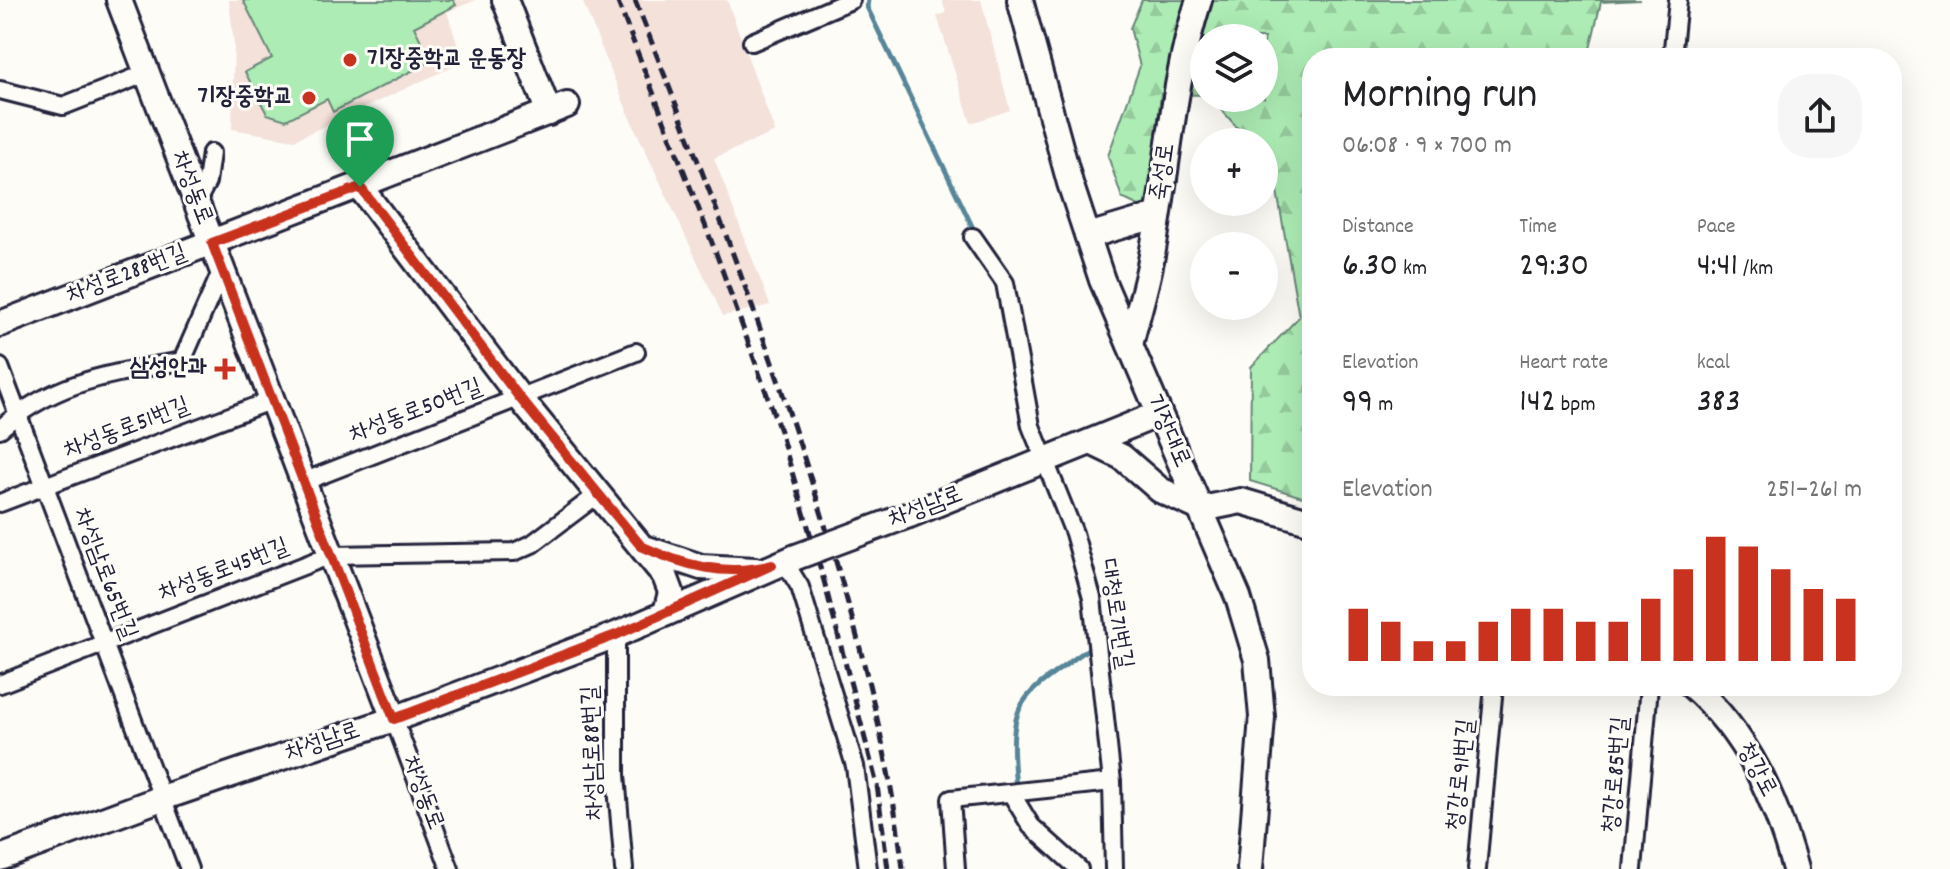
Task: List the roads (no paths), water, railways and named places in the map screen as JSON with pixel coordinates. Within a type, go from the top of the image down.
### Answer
[{"type":"street","name":"차성동로","points":[[119,0],[394,719],[446,868]]},
{"type":"street","name":"차성로288번길","points":[[0,324],[558,109],[505,0]]},
{"type":"street","points":[[752,42],[850,0]]},
{"type":"street","name":"기장대로","points":[[1020,0],[1070,183],[1088,236],[1130,345],[1242,607],[1262,690],[1250,869]]},
{"type":"street","name":"죽성로","points":[[1130,345],[1150,267],[1185,43],[1199,0]]},
{"type":"street","points":[[1673,48],[1678,0]]},
{"type":"street","points":[[0,90],[63,106],[147,73]]},
{"type":"street","points":[[196,203],[207,182],[211,153]]},
{"type":"street","points":[[360,187],[519,397],[668,583],[666,613]]},
{"type":"street","points":[[1088,236],[1158,215]]},
{"type":"street","points":[[973,237],[1005,283],[1031,426],[1044,461]]},
{"type":"street","points":[[0,429],[75,382],[182,361],[222,270]]},
{"type":"street","name":"차성동로50번길","points":[[303,482],[636,352]]},
{"type":"street","name":"차성남로65번길","points":[[0,367],[189,869]]},
{"type":"street","name":"차성동로51번길","points":[[0,503],[272,400]]},
{"type":"street","name":"차성남로","points":[[0,858],[162,798],[394,719],[616,635],[784,561],[909,515],[1159,414]]},
{"type":"street","points":[[1091,442],[1122,457],[1160,490],[1202,509],[1241,501],[1302,519]]},
{"type":"street","name":"대청로71번길","points":[[1044,461],[1074,533],[1092,598],[1112,782],[1114,869]]},
{"type":"street","points":[[331,555],[514,552],[532,544],[597,495]]},
{"type":"street","points":[[641,546],[668,559],[711,569],[744,570],[784,561],[800,587],[855,766],[868,869]]},
{"type":"street","name":"차성동로45번길","points":[[0,684],[331,555]]},
{"type":"street","name":"차성남로88번길","points":[[616,635],[616,775],[624,869]]},
{"type":"street","name":"청강로91번길","points":[[1477,869],[1493,696]]},
{"type":"street","name":"청강로85번길","points":[[1633,869],[1648,696]]},
{"type":"street","name":"청강로","points":[[1702,696],[1733,728],[1752,757],[1777,811],[1795,869]]},
{"type":"street","points":[[956,869],[951,799],[1112,782]]},
{"type":"street","points":[[1011,793],[1031,826],[1079,869]]},
{"type":"waterway","points":[[868,0],[867,7],[972,226]]},
{"type":"waterway","points":[[1016,787],[1014,734],[1023,703],[1046,679],[1088,649]]},
{"type":"railway","points":[[617,0],[716,253],[780,431],[824,581],[877,785],[888,869]]},
{"type":"railway","points":[[635,0],[739,270],[810,476],[843,585],[874,706],[891,787],[903,869]]},
{"type":"place","name":"기장중학교 운동장","points":[[350,60]]},
{"type":"place","name":"기장중학교","points":[[309,98]]},
{"type":"place","name":"삼성안과","points":[[225,369]]}]
